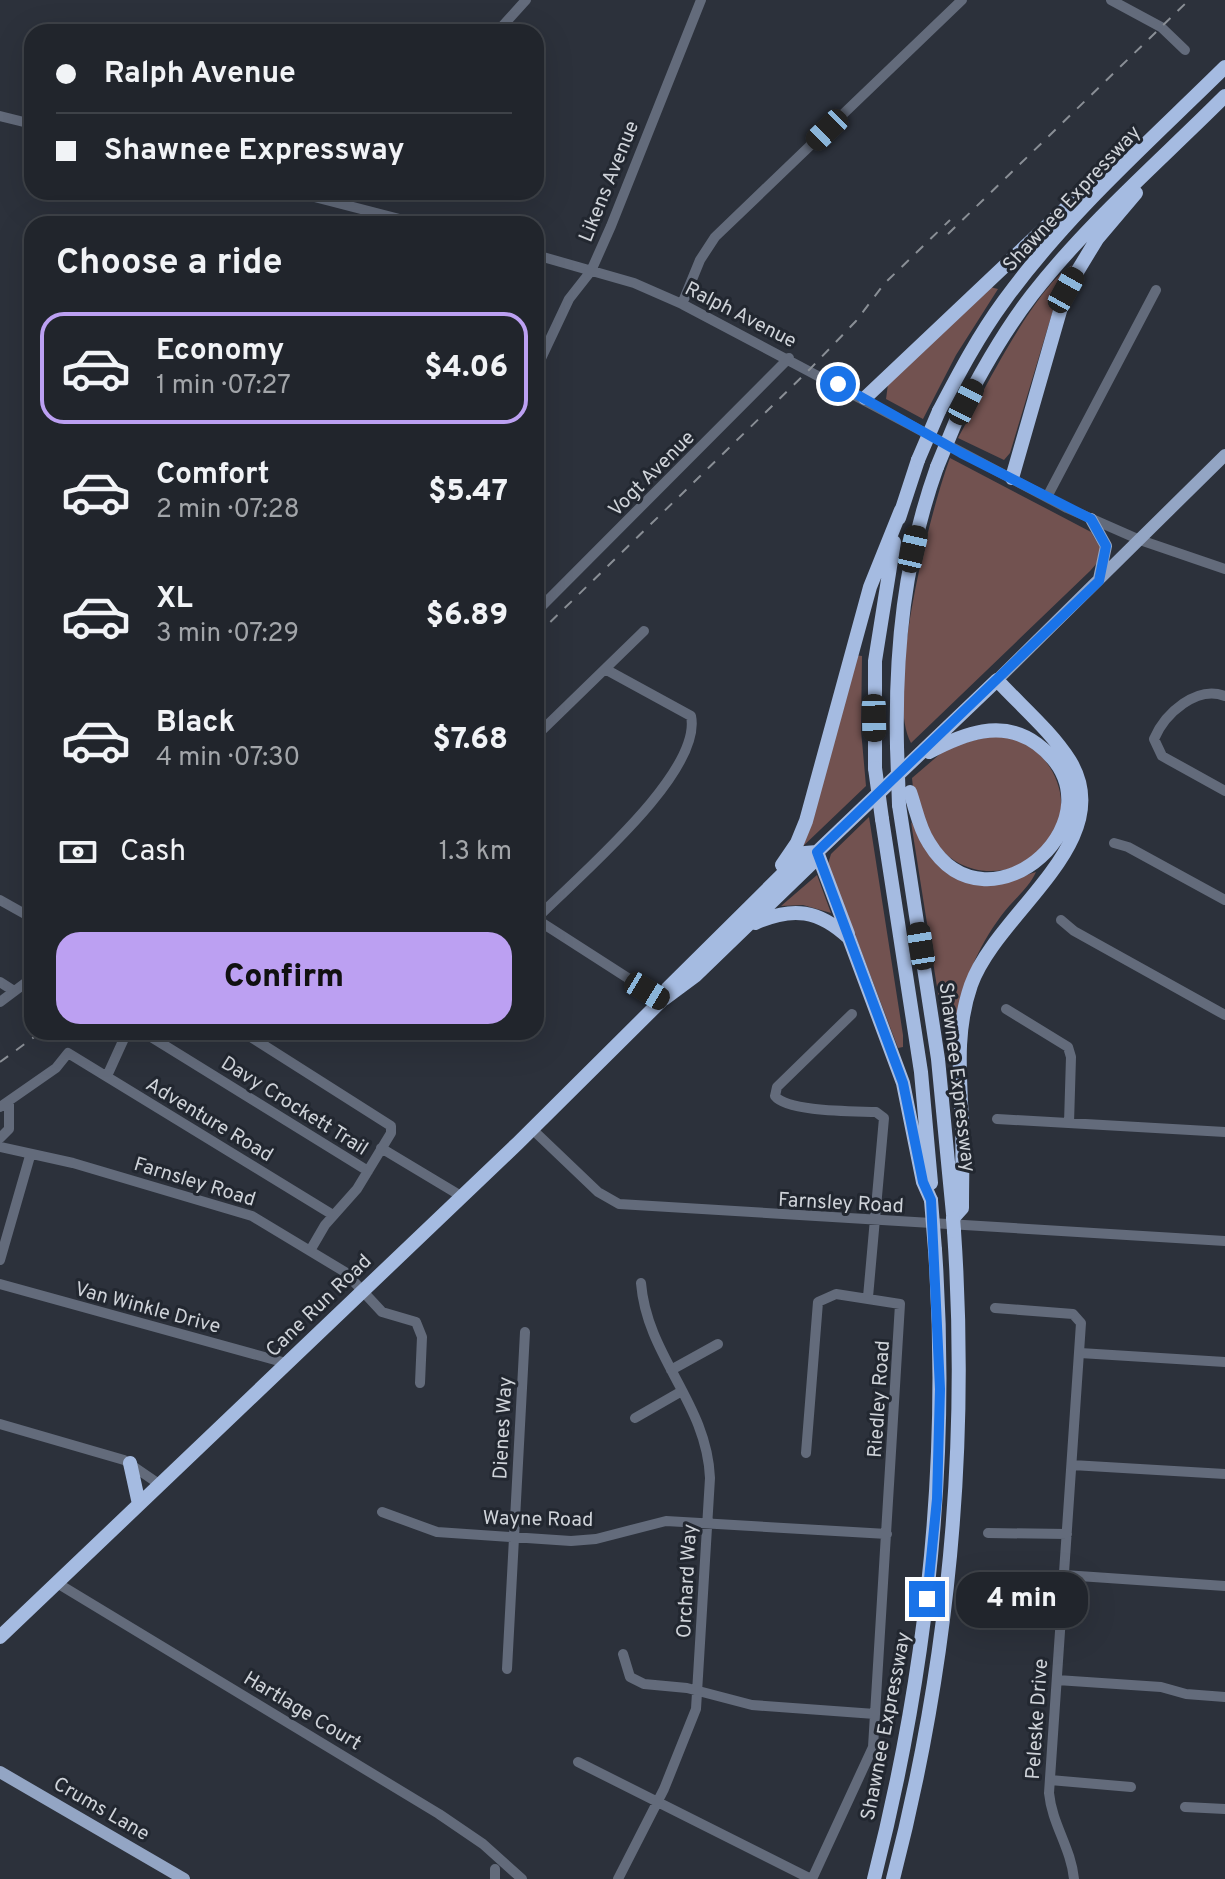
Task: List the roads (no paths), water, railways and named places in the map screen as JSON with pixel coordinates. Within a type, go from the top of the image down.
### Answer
[{"type":"highway","name":"Shawnee Expressway","points":[[874,1879],[907,1735],[932,1556],[940,1389],[929,1139],[875,768],[876,647],[901,510],[939,411],[1004,301],[1062,231],[1138,151],[1225,67]]},
{"type":"highway","name":"Shawnee Expressway","points":[[893,1879],[925,1737],[949,1573],[960,1369],[953,1218],[943,1101],[899,805],[896,690],[907,575],[937,467],[956,421],[999,342],[1033,294],[1094,224],[1225,96]]},
{"type":"highway","points":[[865,398],[1067,207],[1138,151]]},
{"type":"highway","points":[[1012,478],[1066,290],[1097,239],[1169,152]]},
{"type":"highway","points":[[757,898],[801,836],[870,587],[901,510]]},
{"type":"highway","points":[[953,1218],[962,1208],[959,1059],[960,1033],[968,994],[990,946],[1069,847],[1082,813],[1079,784],[1068,759],[997,680]]},
{"type":"highway","name":"Cane Run Road","points":[[662,1000],[673,996],[695,976],[815,860],[817,852],[997,680]]},
{"type":"highway","points":[[897,747],[922,831],[934,852],[952,867],[973,876],[1002,878],[1027,869],[1050,851],[1065,821],[1066,792],[1061,774],[1046,752],[1025,737],[1003,730],[980,731],[956,738],[918,758]]},
{"type":"highway","points":[[817,852],[903,1083],[923,1182],[931,1200]]},
{"type":"highway","name":"Cane Run Road","points":[[0,1637],[532,1129],[662,1000],[668,988],[757,898],[805,853],[817,852]]},
{"type":"highway","points":[[740,930],[773,915],[804,911],[833,923],[849,938]]},
{"type":"highway","points":[[130,1463],[139,1504]]},
{"type":"main road","name":"Cane Run Road","points":[[997,680],[1225,455]]},
{"type":"main road","points":[[1091,519],[1106,546],[1099,581]]},
{"type":"main road","name":"Crums Lane","points":[[0,1772],[184,1879]]},
{"type":"street","points":[[504,24],[526,0]]},
{"type":"street","name":"Likens Avenue","points":[[544,352],[569,299],[591,271],[701,0]]},
{"type":"street","points":[[682,304],[700,260],[715,237],[962,0]]},
{"type":"street","points":[[1111,0],[1161,27],[1185,50]]},
{"type":"street","points":[[0,116],[24,122]]},
{"type":"street","points":[[326,200],[388,216]]},
{"type":"street","name":"Ralph Avenue","points":[[544,257],[682,304],[1091,519],[1140,540],[1225,569]]},
{"type":"street","points":[[1047,497],[1156,290]]},
{"type":"street","name":"Vogt Avenue","points":[[544,604],[789,358]]},
{"type":"street","points":[[544,728],[644,631]]},
{"type":"street","points":[[544,911],[654,804],[693,732],[691,716],[605,669]]},
{"type":"street","points":[[1225,696],[1208,692],[1192,698],[1158,731],[1154,745],[1162,756],[1225,791]]},
{"type":"street","points":[[1114,843],[1128,847],[1225,900]]},
{"type":"street","points":[[0,900],[24,914]]},
{"type":"street","points":[[1061,920],[1074,931],[1225,1015]]},
{"type":"street","points":[[544,924],[662,1000]]},
{"type":"street","points":[[0,982],[14,991]]},
{"type":"street","points":[[0,1002],[24,984]]},
{"type":"street","points":[[1006,1009],[1068,1047],[1071,1057],[1069,1123]]},
{"type":"street","points":[[806,1453],[815,1310],[822,1298],[831,1294],[868,1297],[883,1144],[882,1115],[810,1108],[781,1102],[775,1096],[777,1087],[852,1014]]},
{"type":"street","points":[[107,1076],[123,1040]]},
{"type":"street","name":"Davy Crockett Trail","points":[[156,1040],[368,1171],[381,1148],[461,1196]]},
{"type":"street","points":[[256,1040],[387,1121],[392,1128],[381,1148]]},
{"type":"street","name":"Adventure Road","points":[[4,1104],[56,1068],[68,1053],[333,1215]]},
{"type":"street","points":[[0,1260],[26,1155],[9,1130],[4,1104]]},
{"type":"street","points":[[997,1119],[1225,1132]]},
{"type":"street","name":"Farnsley Road","points":[[532,1129],[598,1192],[619,1204],[1225,1241]]},
{"type":"street","points":[[0,1138],[9,1130]]},
{"type":"street","name":"Farnsley Road","points":[[0,1147],[73,1163],[221,1204],[262,1220],[345,1272],[382,1312],[407,1317],[419,1326],[422,1337],[420,1383]]},
{"type":"street","points":[[311,1249],[368,1171]]},
{"type":"street","name":"Orchard Way","points":[[618,1879],[687,1737],[697,1691],[707,1523],[709,1453],[699,1422],[650,1330],[641,1283]]},
{"type":"street","name":"Van Winkle Drive","points":[[0,1284],[286,1363]]},
{"type":"street","name":"Riedley Road","points":[[812,1879],[870,1757],[875,1714],[901,1306],[868,1297]]},
{"type":"street","name":"Peleske Drive","points":[[995,1308],[1073,1314],[1079,1318],[1080,1353],[1050,1780],[1051,1810],[1068,1851],[1074,1879]]},
{"type":"street","name":"Dienes Way","points":[[507,1669],[525,1332]]},
{"type":"street","points":[[671,1370],[718,1344]]},
{"type":"street","points":[[1080,1353],[1225,1362]]},
{"type":"street","points":[[635,1418],[682,1391]]},
{"type":"street","points":[[0,1424],[130,1463],[159,1484]]},
{"type":"street","points":[[1072,1465],[1225,1474]]},
{"type":"street","name":"Wayne Road","points":[[382,1512],[437,1532],[582,1541],[666,1521],[887,1534]]},
{"type":"street","points":[[988,1533],[1067,1534]]},
{"type":"street","points":[[1064,1575],[1225,1586]]},
{"type":"street","name":"Hartlage Court","points":[[57,1583],[454,1823],[522,1879]]},
{"type":"street","points":[[623,1654],[628,1675],[634,1680],[752,1705],[875,1714]]},
{"type":"street","points":[[1057,1680],[1161,1687],[1198,1696],[1225,1697]]},
{"type":"street","points":[[578,1762],[812,1879]]},
{"type":"street","points":[[1050,1780],[1131,1787]]},
{"type":"street","points":[[1185,1807],[1225,1809]]},
{"type":"railway","points":[[948,234],[1189,0]]},
{"type":"railway","points":[[544,628],[810,369],[856,321],[884,284],[950,220]]},
{"type":"railway","points":[[0,1062],[30,1040]]}]
